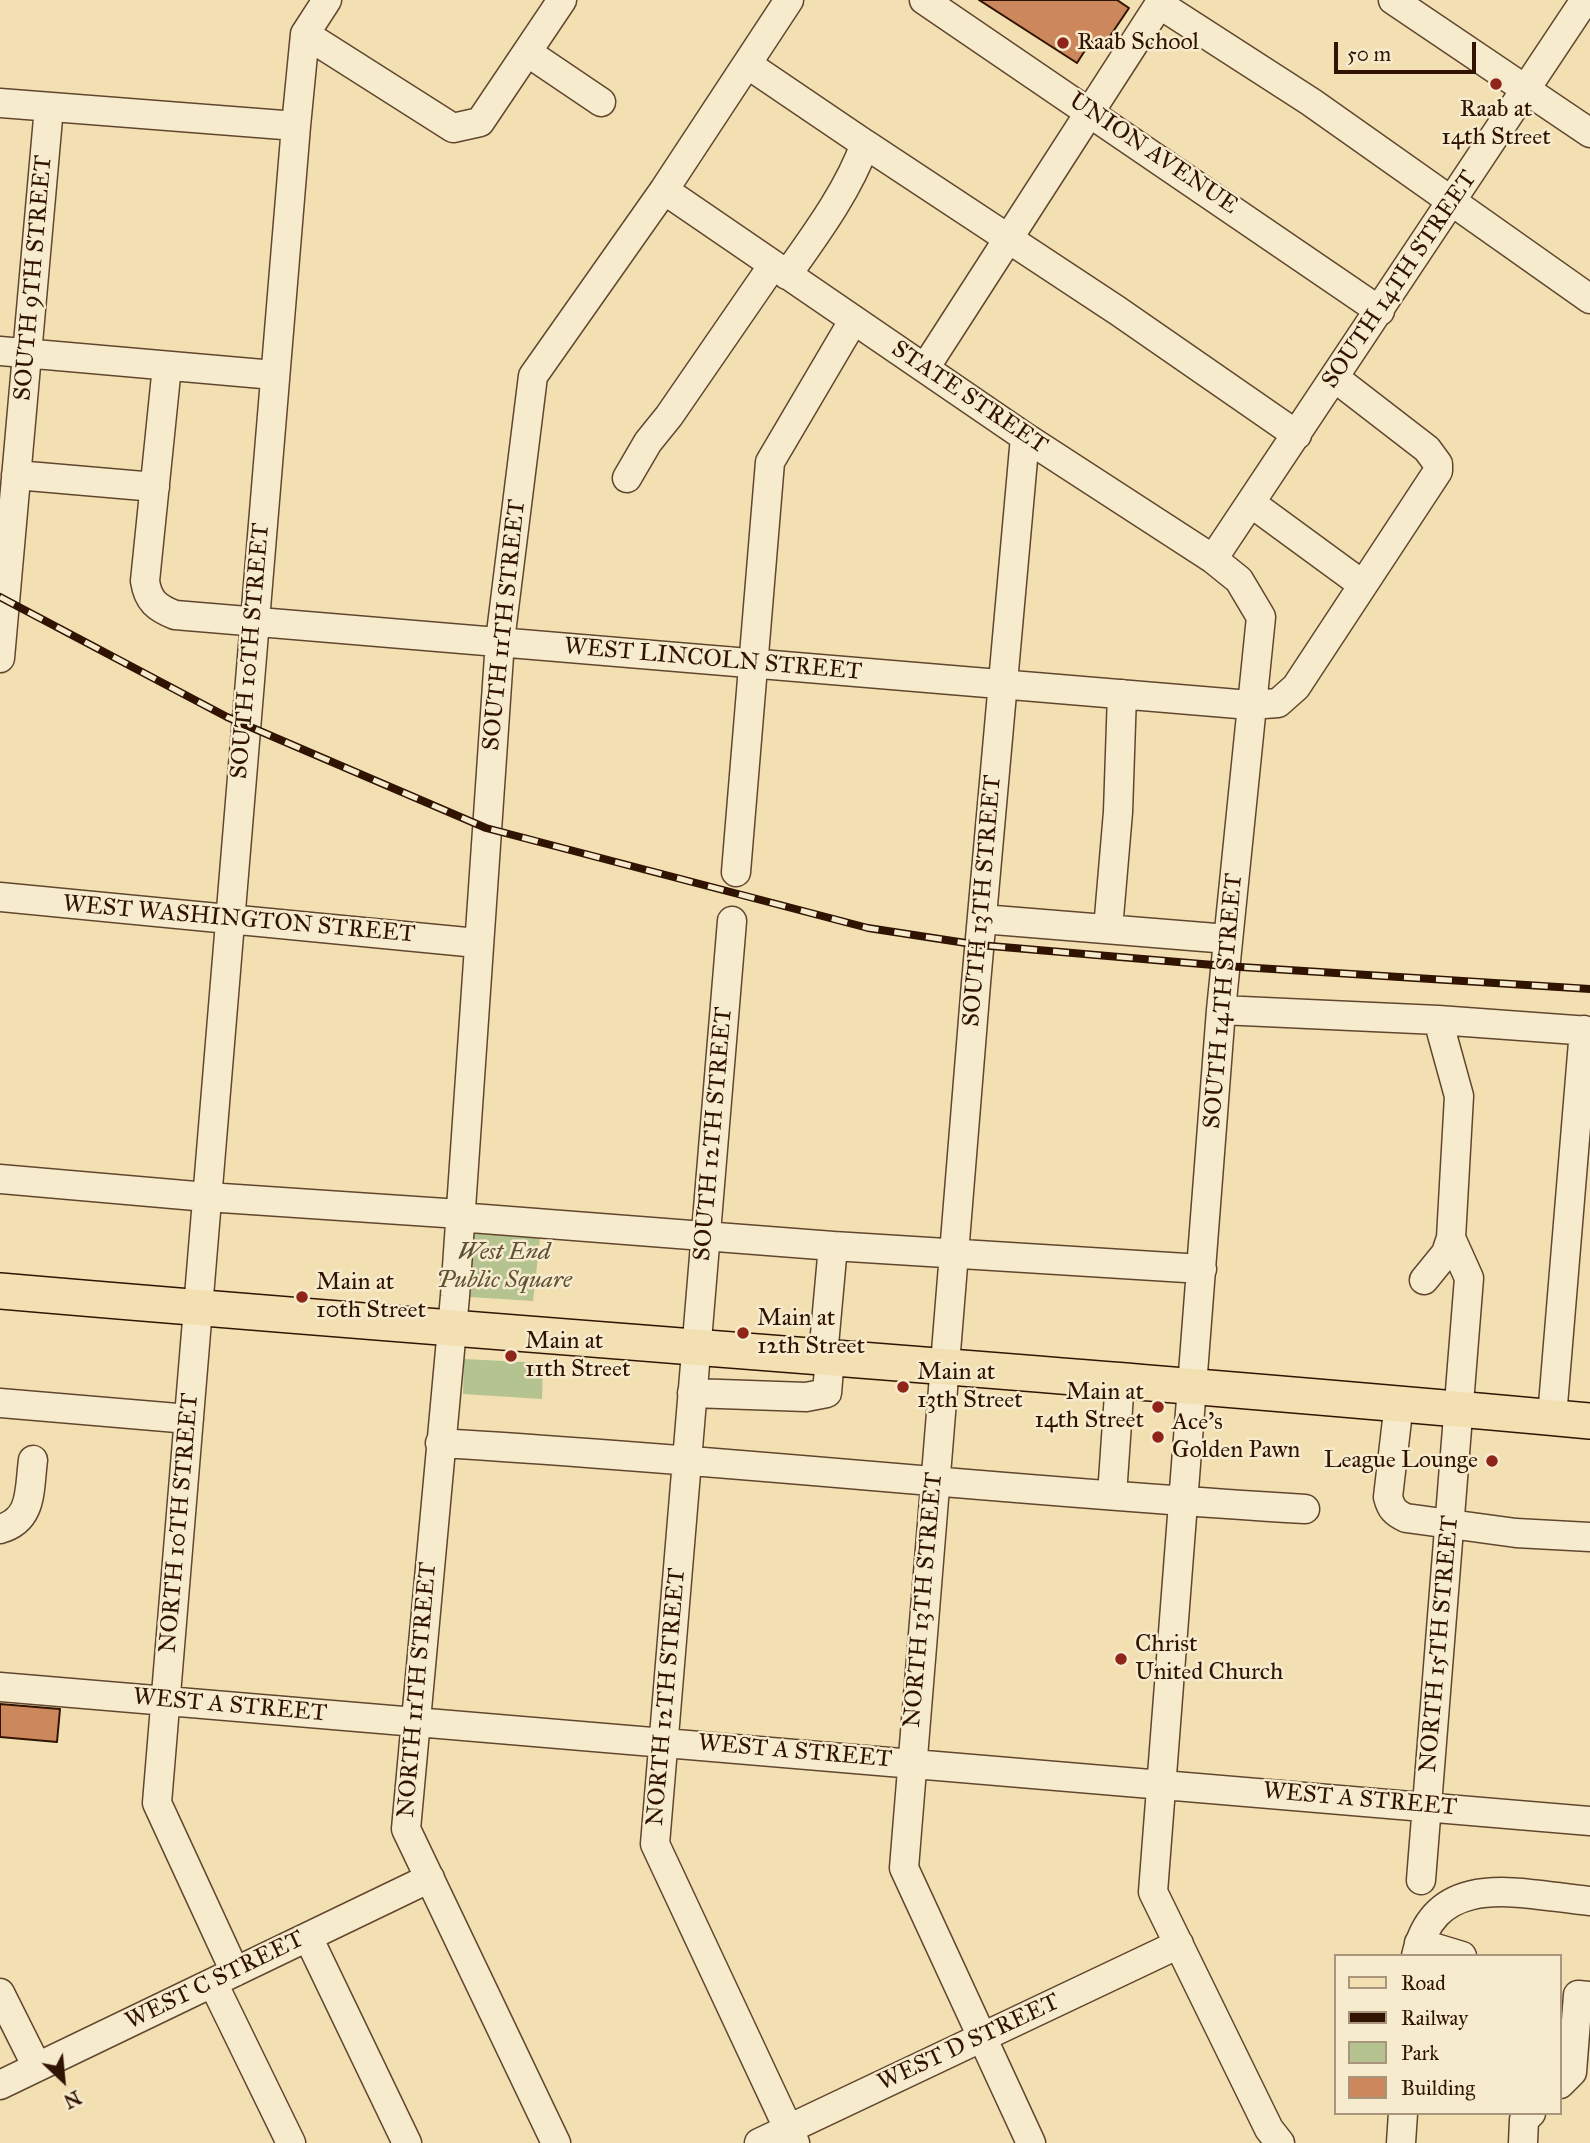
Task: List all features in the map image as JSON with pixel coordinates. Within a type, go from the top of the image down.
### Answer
[{"type":"main road","points":[[0,1291],[451,1329],[944,1365],[1590,1421]]},
{"type":"street","name":"SOUTH 10TH STREET","points":[[198,1308],[274,375],[305,34],[327,0]]},
{"type":"street","points":[[305,34],[453,128],[480,122],[562,0]]},
{"type":"street","name":"SOUTH 11TH STREET","points":[[451,1329],[500,641],[533,376],[664,190],[789,0]]},
{"type":"street","name":"UNION AVENUE","points":[[924,0],[1380,310]]},
{"type":"street","points":[[1393,0],[1590,133]]},
{"type":"street","name":"SOUTH 14TH STREET","points":[[1213,559],[1585,0]]},
{"type":"street","points":[[925,368],[1161,2],[1311,102],[1590,299]]},
{"type":"street","points":[[527,52],[601,102]]},
{"type":"street","points":[[747,64],[1118,311],[1297,435]]},
{"type":"street","points":[[0,103],[296,126]]},
{"type":"street","name":"SOUTH 9TH STREET","points":[[0,658],[16,475],[13,352],[49,107]]},
{"type":"street","points":[[627,478],[648,442],[780,270],[821,227],[858,162],[865,144]]},
{"type":"street","name":"STATE STREET","points":[[664,190],[1025,437],[1213,559],[1239,580],[1261,617]]},
{"type":"street","points":[[736,873],[770,462],[853,321]]},
{"type":"street","points":[[13,352],[274,375]]},
{"type":"street","points":[[16,475],[155,487],[167,366]]},
{"type":"street","name":"WEST LINCOLN STREET","points":[[155,487],[145,581],[147,593],[157,608],[175,614],[752,665],[1250,705],[1278,703],[1296,687],[1430,485],[1438,464],[1427,449],[1335,378]]},
{"type":"street","name":"SOUTH 13TH STREET","points":[[944,1365],[1025,437]]},
{"type":"street","points":[[1251,503],[1363,585]]},
{"type":"street","name":"SOUTH 14TH STREET","points":[[1261,617],[1221,1010],[1153,1892],[1269,2129],[1280,2143]]},
{"type":"street","points":[[1108,929],[1118,812],[1122,694]]},
{"type":"street","name":"WEST WASHINGTON STREET","points":[[0,897],[477,943]]},
{"type":"street","points":[[982,919],[1228,939]]},
{"type":"street","name":"SOUTH 12TH STREET","points":[[696,1346],[732,921]]},
{"type":"street","points":[[1221,1010],[1587,1030],[1552,1418]]},
{"type":"street","points":[[1424,1280],[1446,1253],[1451,1238],[1459,1096],[1438,1020]]},
{"type":"street","points":[[0,1179],[207,1198],[460,1214],[471,1218],[833,1246],[1202,1269]]},
{"type":"street","name":"NORTH 15TH STREET","points":[[1421,1880],[1469,1278],[1451,1238]]},
{"type":"street","points":[[692,1393],[806,1397],[827,1393],[826,1356],[833,1246]]},
{"type":"street","name":"NORTH 10TH STREET","points":[[198,1308],[157,1803],[291,2143]]},
{"type":"street","name":"NORTH 11TH STREET","points":[[451,1329],[413,1721],[406,1829],[556,2143]]},
{"type":"street","name":"NORTH 12TH STREET","points":[[696,1346],[655,1844],[792,2136]]},
{"type":"street","name":"NORTH 13TH STREET","points":[[944,1365],[904,1868],[1031,2143]]},
{"type":"street","points":[[1112,1495],[1121,1380]]},
{"type":"street","points":[[0,1403],[189,1419]]},
{"type":"street","points":[[1399,1403],[1388,1497],[1391,1508],[1406,1518],[1450,1525],[1516,1533],[1590,1537]]},
{"type":"street","points":[[440,1443],[1183,1502],[1305,1509]]},
{"type":"street","points":[[0,1529],[15,1525],[26,1513],[33,1460]]},
{"type":"street","name":"WEST A STREET","points":[[0,1687],[911,1761],[1590,1821]]},
{"type":"street","name":"WEST C STREET","points":[[0,2085],[430,1878]]},
{"type":"street","points":[[1447,1954],[1418,1950],[1429,1922],[1441,1907],[1456,1898],[1493,1892],[1590,1901]]},
{"type":"street","points":[[308,1937],[407,2143]]},
{"type":"street","name":"WEST D STREET","points":[[759,2143],[792,2136],[982,2037],[1179,1944]]},
{"type":"street","points":[[0,1993],[37,2067]]},
{"type":"street","points":[[1562,2082],[1572,2072],[1568,2020],[1578,1995],[1590,1996]]},
{"type":"street","points":[[1401,2143],[1404,2115]]},
{"type":"street","points":[[1523,2143],[1524,2120],[1529,2115]]},
{"type":"green space","name":"West End Public Square","points":[[468,1231],[540,1238],[533,1301],[455,1296]]},
{"type":"green space","name":"West End Public Square","points":[[464,1359],[543,1363],[542,1399],[463,1394]]},
{"type":"building","name":"Raab School","points":[[979,0],[1117,0],[1129,8],[1102,48],[1091,41],[1077,63]]},
{"type":"building","points":[[0,1704],[60,1709],[57,1742],[0,1737]]},
{"type":"railway","points":[[0,597],[227,717],[486,828],[868,928],[979,945],[1225,966],[1590,989]]},
{"type":"place","name":"Raab School","points":[[1063,43]]},
{"type":"place","name":"Raab at 14th Street","points":[[1496,84]]},
{"type":"place","name":"Main at 10th Street","points":[[302,1297]]},
{"type":"place","name":"Main at 12th Street","points":[[743,1333]]},
{"type":"place","name":"Main at 11th Street","points":[[511,1356]]},
{"type":"place","name":"Main at 13th Street","points":[[903,1387]]},
{"type":"place","name":"Main at 14th Street","points":[[1158,1407]]},
{"type":"place","name":"Ace's Golden Pawn","points":[[1158,1437]]},
{"type":"place","name":"League Lounge","points":[[1492,1461]]},
{"type":"place","name":"Christ United Church","points":[[1121,1659]]}]
